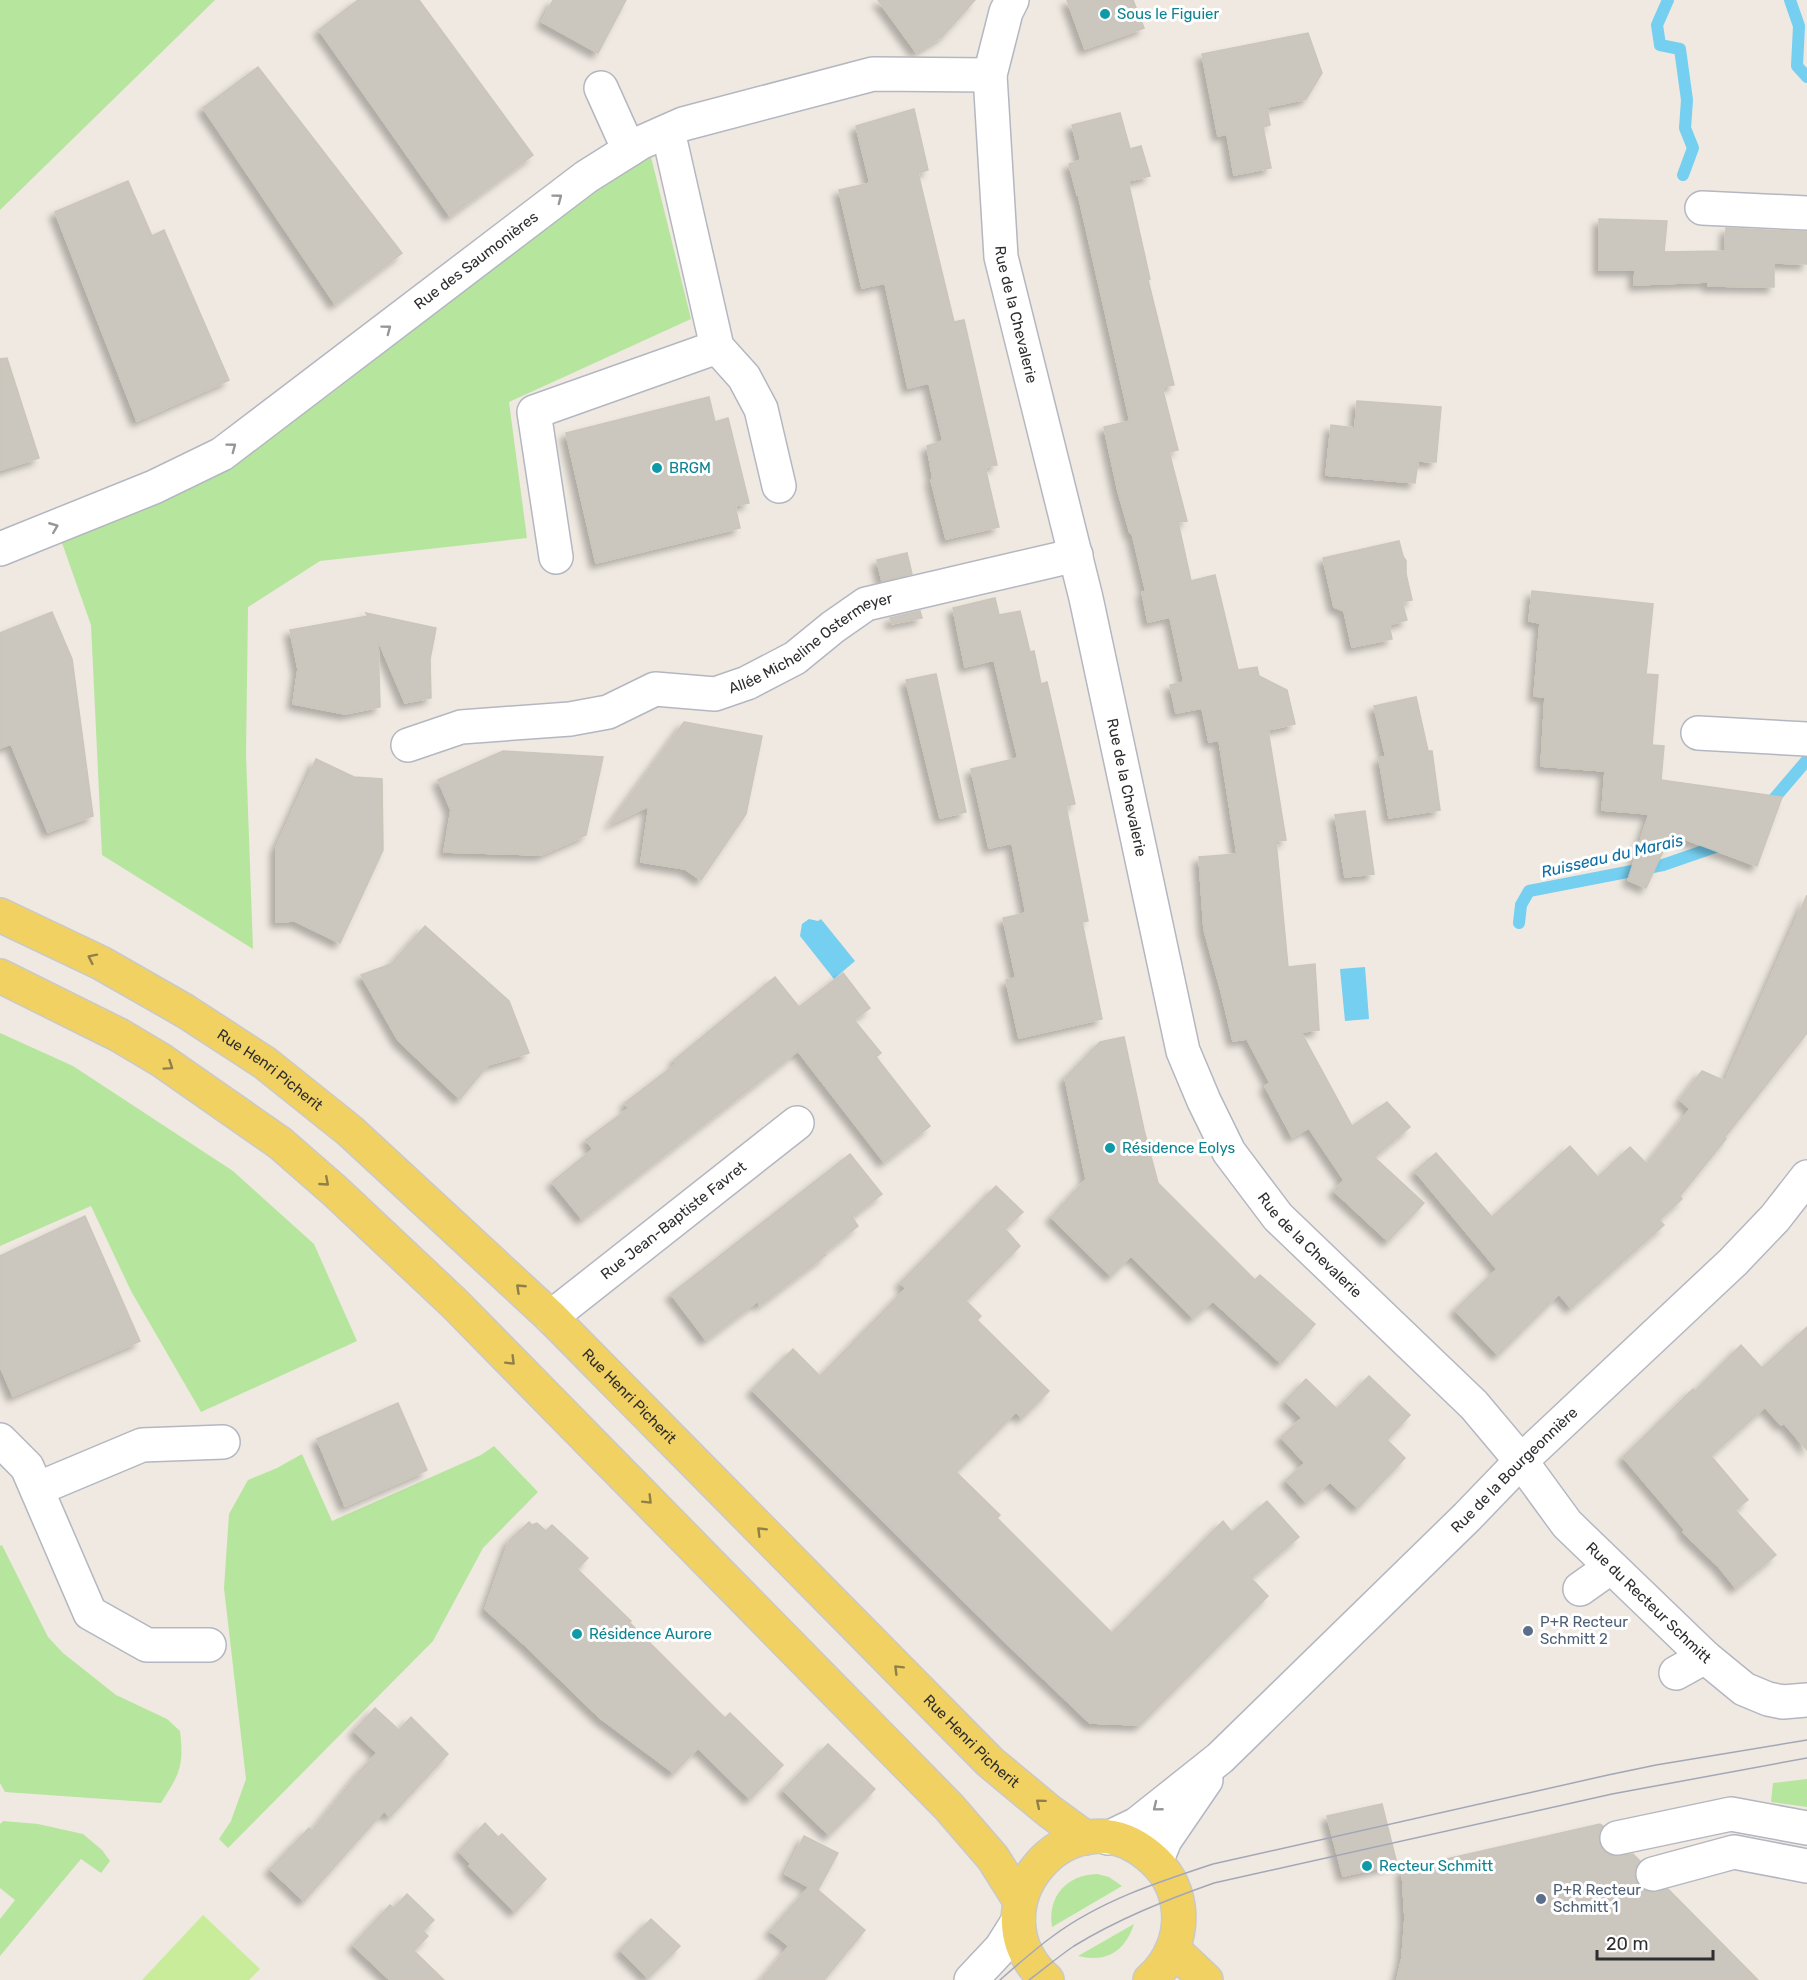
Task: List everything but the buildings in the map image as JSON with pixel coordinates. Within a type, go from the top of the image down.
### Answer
[{"type":"main road","name":"Rue Henri Picherit","points":[[0,915],[101,963],[143,986],[265,1063],[308,1096],[350,1131],[551,1317],[990,1762],[1049,1811],[1097,1838],[1134,1845],[1156,1862]]},
{"type":"main road","points":[[0,976],[119,1035],[161,1060],[280,1143],[335,1191],[446,1296],[950,1807],[993,1858],[1019,1912]]},
{"type":"main road","points":[[1047,1980],[1027,1956],[1021,1939],[1019,1912],[1026,1883],[1043,1859],[1067,1844],[1097,1838]]},
{"type":"main road","points":[[1149,1980],[1162,1967],[1173,1948],[1178,1928],[1176,1897],[1169,1878],[1156,1862]]},
{"type":"main road","points":[[1173,1948],[1206,1980]]},
{"type":"street","name":"Rue de la Chevalerie","points":[[1012,0],[1006,12],[990,75],[1001,257],[1076,555],[1183,1051],[1229,1152],[1278,1217],[1474,1405],[1521,1461]]},
{"type":"street","name":"Rue des Saumonières","points":[[0,549],[154,487],[222,454],[586,177],[629,150],[668,130],[683,124],[873,74],[990,75]]},
{"type":"street","points":[[601,88],[629,150]]},
{"type":"street","points":[[668,130],[717,347],[744,377],[761,409],[779,486]]},
{"type":"street","points":[[1702,208],[1807,213]]},
{"type":"street","points":[[556,557],[534,412],[717,347]]},
{"type":"street","name":"Allée Micheline Ostermeyer","points":[[408,745],[461,727],[570,719],[608,712],[655,689],[715,694],[747,683],[795,658],[832,627],[866,604],[1076,555]]},
{"type":"street","points":[[1698,733],[1807,739]]},
{"type":"street","name":"Rue Jean-Baptiste Favret","points":[[551,1317],[797,1123]]},
{"type":"street","name":"Rue de la Bourgeonnière","points":[[1097,1838],[1137,1824],[1220,1758],[1521,1461],[1733,1262],[1775,1218],[1807,1177]]},
{"type":"street","points":[[0,1440],[27,1467],[90,1613],[147,1645],[209,1645]]},
{"type":"street","points":[[37,1489],[142,1445],[223,1442]]},
{"type":"street","name":"Rue du Recteur Schmitt","points":[[1521,1461],[1567,1524],[1724,1673],[1755,1695],[1783,1702],[1807,1700]]},
{"type":"street","points":[[1580,1589],[1611,1567]]},
{"type":"street","points":[[1676,1673],[1706,1657]]},
{"type":"street","name":"Rue de la Bourgeonnière","points":[[1156,1862],[1165,1840],[1220,1758]]},
{"type":"street","points":[[1617,1838],[1731,1814],[1807,1828]]},
{"type":"street","points":[[1653,1874],[1734,1852],[1807,1866]]},
{"type":"street","points":[[971,1980],[1001,1948],[1019,1912]]},
{"type":"green space","points":[[0,0],[215,0],[0,210]]},
{"type":"green space","points":[[651,157],[691,319],[509,402],[527,538],[320,561],[248,607],[246,755],[253,949],[102,855],[91,625],[62,543],[224,468],[328,396],[594,190]]},
{"type":"green space","points":[[0,1033],[73,1066],[233,1171],[314,1244],[357,1341],[201,1412],[131,1291],[91,1206],[0,1246]]},
{"type":"green space","points":[[494,1446],[538,1492],[483,1548],[433,1641],[228,1848],[219,1839],[231,1821],[246,1779],[224,1588],[229,1514],[248,1480],[302,1454],[332,1521],[481,1455]]},
{"type":"green space","points":[[2,1545],[48,1637],[63,1653],[116,1695],[167,1719],[180,1731],[179,1769],[161,1803],[5,1792],[0,1783],[0,1546]]},
{"type":"green space","points":[[1807,1779],[1807,1807],[1771,1802],[1773,1783]]},
{"type":"green space","points":[[3,1821],[38,1824],[83,1834],[102,1850],[110,1861],[101,1873],[81,1859],[0,1956],[0,1919],[15,1900],[0,1888],[0,1824]]},
{"type":"green space","points":[[1097,1874],[1109,1877],[1122,1886],[1052,1927],[1053,1906],[1061,1889],[1077,1878]]},
{"type":"green space","points":[[203,1915],[260,1969],[249,1980],[142,1980]]},
{"type":"green space","points":[[1134,1924],[1126,1941],[1114,1953],[1098,1958],[1078,1956]]},
{"type":"water","points":[[809,919],[818,921],[821,919],[855,961],[834,979],[800,936],[802,924]]},
{"type":"water","points":[[1365,967],[1369,1019],[1345,1021],[1340,969]]},
{"type":"waterway","name":"Ruisseau du Marais","points":[[1668,0],[1657,25],[1660,45],[1680,49],[1687,100],[1685,128],[1693,148],[1683,175]]},
{"type":"waterway","name":"Ruisseau du Marais","points":[[1790,0],[1799,26],[1797,66],[1807,77]]},
{"type":"waterway","name":"Ruisseau du Marais","points":[[1767,807],[1807,760]]},
{"type":"waterway","name":"Ruisseau du Marais","points":[[1519,923],[1521,905],[1529,891],[1663,865],[1723,843]]},
{"type":"tram line","points":[[1000,1980],[1046,1941],[1090,1913],[1151,1885],[1213,1864],[1608,1775],[1807,1740]]},
{"type":"tram line","points":[[1029,1980],[1074,1946],[1108,1927],[1160,1903],[1214,1883],[1612,1794],[1807,1758]]},
{"type":"place","name":"Sous le Figuier","points":[[1105,14]]},
{"type":"place","name":"BRGM","points":[[657,468]]},
{"type":"place","name":"Résidence Eolys","points":[[1110,1148]]},
{"type":"place","name":"P+R Recteur Schmitt 2","points":[[1528,1631]]},
{"type":"place","name":"Résidence Aurore","points":[[577,1634]]},
{"type":"place","name":"Recteur Schmitt","points":[[1367,1866]]},
{"type":"place","name":"P+R Recteur Schmitt 1","points":[[1541,1899]]}]
